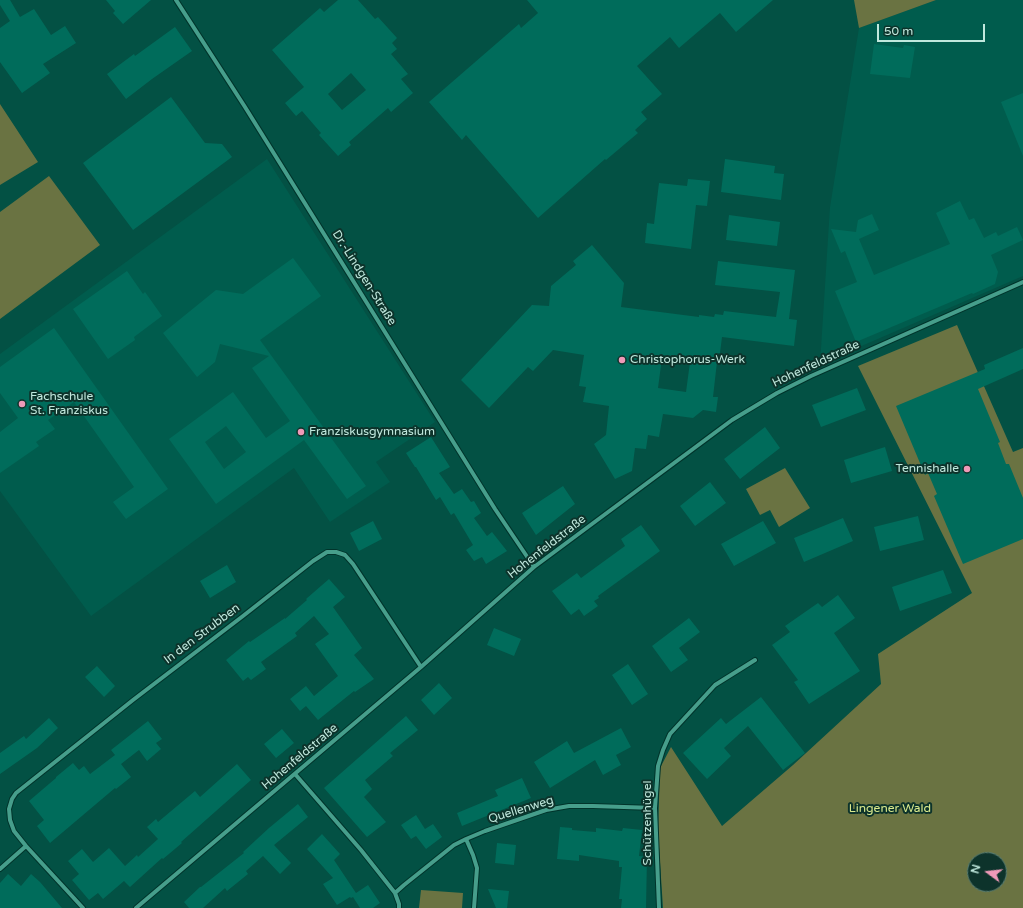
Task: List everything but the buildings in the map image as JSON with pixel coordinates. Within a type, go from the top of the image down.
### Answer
[{"type":"street","name":"Dr.-Lindgen-Straße","points":[[176,0],[246,107],[495,509],[534,567]]},
{"type":"street","name":"Hohenfeldstraße","points":[[136,908],[421,667],[534,567],[732,420],[776,393],[811,376],[1023,282]]},
{"type":"street","name":"In den Strubben","points":[[83,908],[14,831],[10,820],[12,799],[16,793],[133,700],[243,616],[313,560],[327,552],[336,552],[345,555],[353,564],[421,667]]},
{"type":"street","name":"Schützenhügel","points":[[659,908],[655,808],[658,766],[662,750],[670,734],[715,686],[755,660]]},
{"type":"street","points":[[294,774],[361,850],[395,893],[399,908]]},
{"type":"street","name":"Quellenweg","points":[[395,893],[404,884],[454,845],[466,839],[546,810],[569,806],[655,808]]},
{"type":"street","points":[[466,839],[477,868],[474,908]]},
{"type":"street","points":[[0,869],[26,846]]},
{"type":"shaded area","points":[[936,0],[1023,0],[1023,276],[820,364],[830,207],[859,28]]},
{"type":"shaded area","points":[[267,159],[435,422],[376,462],[390,482],[330,522],[294,468],[91,616],[0,491],[0,354]]},
{"type":"green space","points":[[854,0],[936,0],[859,28]]},
{"type":"green space","points":[[0,104],[38,162],[0,185]]},
{"type":"green space","points":[[49,176],[100,245],[0,319],[0,212]]},
{"type":"green space","name":"Lingener Wald","points":[[957,325],[1013,452],[1023,448],[1023,908],[663,908],[658,832],[660,768],[671,747],[722,826],[793,765],[881,684],[878,654],[972,593],[858,366]]},
{"type":"green space","points":[[785,468],[810,508],[779,527],[770,510],[760,515],[746,489]]},
{"type":"green space","points":[[421,890],[463,893],[462,908],[419,908]]},
{"type":"place","name":"Christophorus-Werk","points":[[622,360]]},
{"type":"place","name":"Fachschule St. Franziskus","points":[[22,404]]},
{"type":"place","name":"Franziskusgymnasium","points":[[301,432]]},
{"type":"place","name":"Tennishalle","points":[[967,469]]}]
